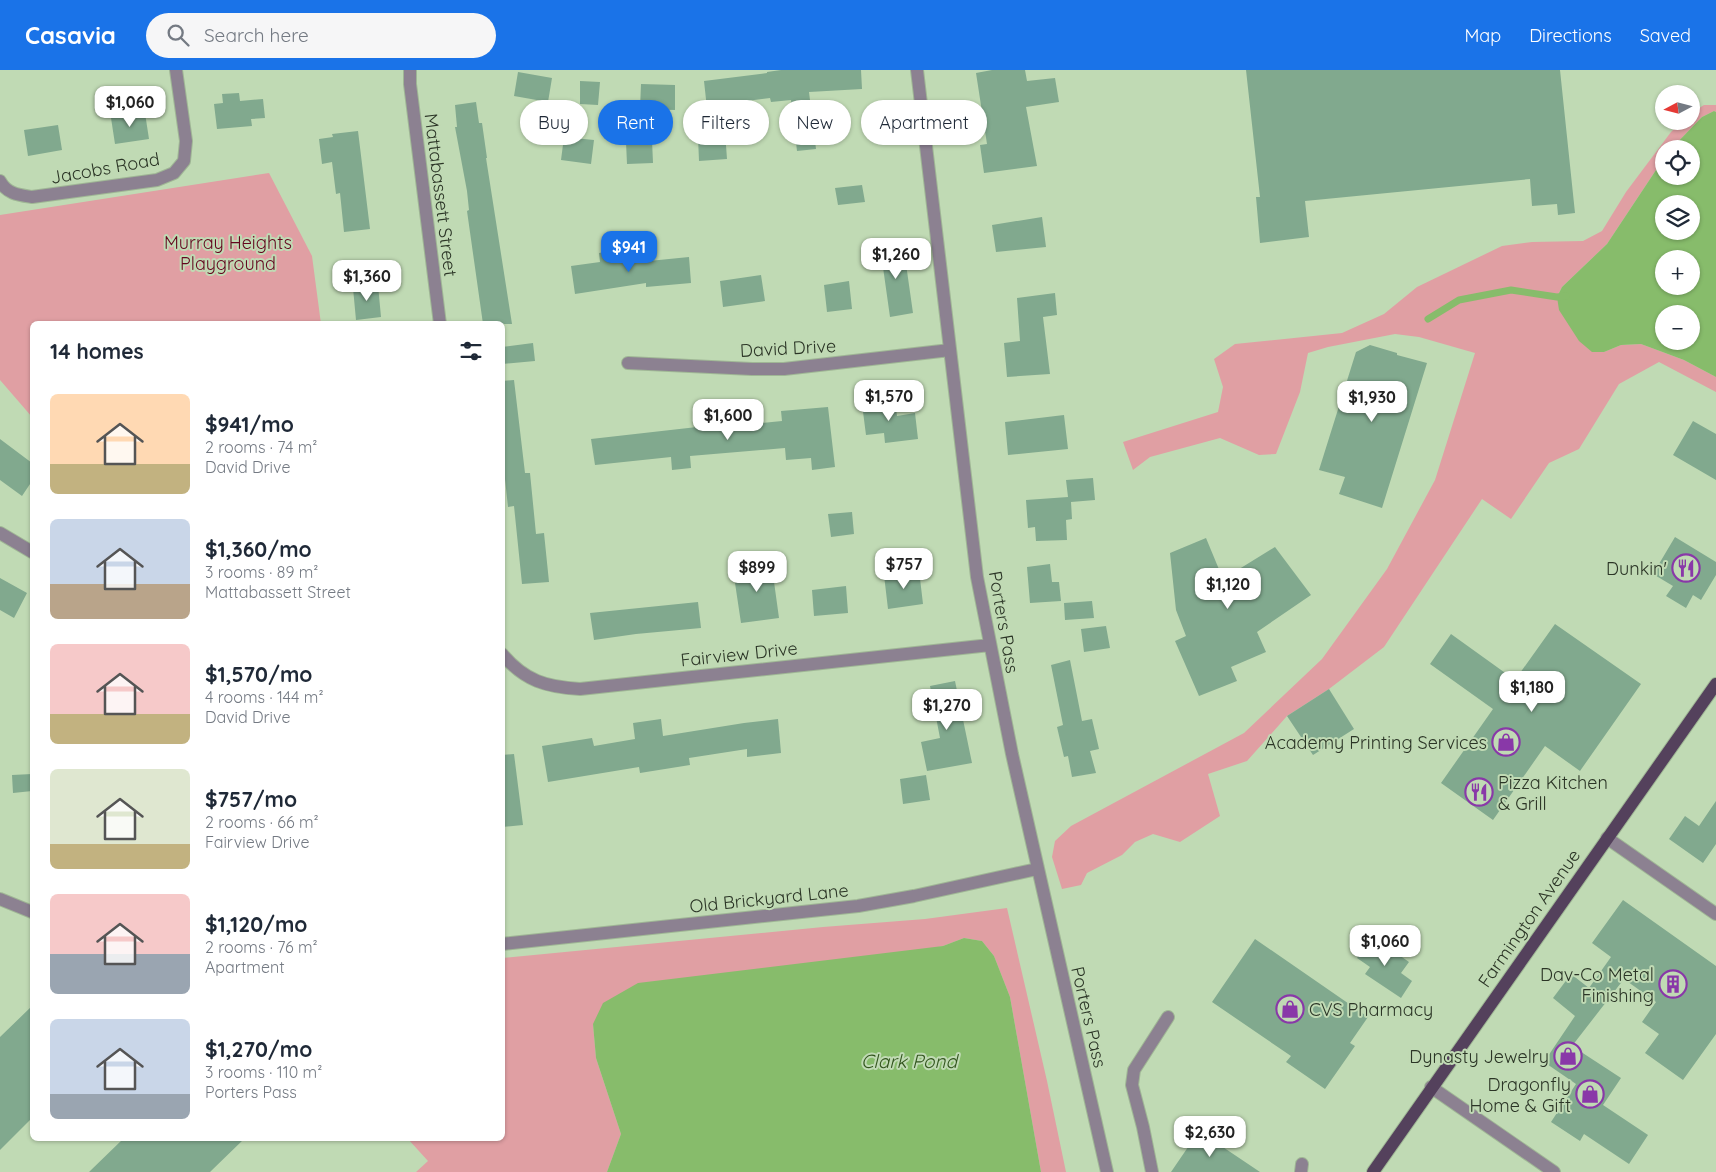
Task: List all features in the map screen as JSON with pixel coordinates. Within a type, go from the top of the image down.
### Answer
[{"type":"main road","name":"Farmington Avenue","points":[[1373,1172],[1716,684]]},
{"type":"street","name":"Jacobs Road","points":[[0,182],[14,195],[32,197],[157,180],[174,173],[184,160],[186,141],[176,70]]},
{"type":"street","name":"Mattabassett Street","points":[[410,70],[410,84],[440,321]]},
{"type":"street","name":"Porters Pass","points":[[917,70],[977,577],[1037,869],[1107,1172]]},
{"type":"street","name":"David Drive","points":[[628,363],[752,370],[784,369],[950,350]]},
{"type":"street","points":[[0,533],[30,551]]},
{"type":"street","name":"Fairview Drive","points":[[505,657],[513,666],[536,681],[557,688],[580,688],[990,646]]},
{"type":"street","points":[[1607,838],[1716,914]]},
{"type":"street","name":"Old Brickyard Lane","points":[[505,944],[858,906],[914,896],[1037,869]]},
{"type":"street","points":[[0,899],[30,911]]},
{"type":"street","points":[[1152,1172],[1132,1085],[1134,1070],[1168,1017]]},
{"type":"street","points":[[1431,1087],[1554,1172]]},
{"type":"green space","points":[[1704,105],[1716,105],[1716,112],[1714,111],[1700,119],[1700,107]]},
{"type":"green space","points":[[1673,130],[1689,130],[1680,140],[1665,140]]},
{"type":"green space","points":[[1655,153],[1655,172],[1607,244],[1562,287],[1557,297],[1604,352],[1621,345],[1641,344],[1684,360],[1716,377],[1716,392],[1659,362],[1619,384],[1579,449],[1549,463],[1511,519],[1482,499],[1384,647],[1329,689],[1287,716],[1247,761],[1208,774],[1220,816],[1180,842],[1153,834],[1135,842],[1122,855],[1087,873],[1081,885],[1062,889],[1052,857],[1055,841],[1071,826],[1244,733],[1322,659],[1387,569],[1435,480],[1475,353],[1419,337],[1395,334],[1328,347],[1308,353],[1300,392],[1276,454],[1259,455],[1220,438],[1150,457],[1133,470],[1123,442],[1218,412],[1223,387],[1214,359],[1235,344],[1342,333],[1384,314],[1417,287],[1502,246],[1532,242],[1583,241],[1602,231],[1626,192]]},
{"type":"green space","name":"Murray Heights Playground","points":[[269,173],[312,256],[321,321],[30,321],[30,415],[0,380],[0,215]]},
{"type":"green space","points":[[1007,908],[1066,1172],[1041,1172],[1010,997],[994,956],[982,941],[964,938],[943,946],[593,1024],[596,1058],[621,1134],[607,1172],[416,1172],[428,1161],[410,1141],[505,1141],[505,958],[925,919]]},
{"type":"water","points":[[1714,111],[1716,112],[1716,377],[1684,360],[1657,350],[1700,350],[1700,305],[1655,305],[1655,349],[1641,344],[1621,345],[1604,352],[1592,352],[1579,341],[1559,310],[1557,297],[1562,287],[1607,244],[1655,172],[1655,185],[1700,185],[1700,140],[1680,140],[1689,130],[1700,130],[1700,119]]},
{"type":"water","name":"Clark Pond","points":[[964,938],[982,941],[994,956],[1010,997],[1041,1172],[607,1172],[621,1134],[596,1058],[593,1024],[603,1003],[638,983],[943,946]]},
{"type":"building","points":[[781,70],[861,70],[862,89],[809,92],[810,100],[779,100],[771,102],[770,98],[754,100],[706,100],[704,81]]},
{"type":"building","points":[[992,70],[1025,70],[1027,81],[1055,78],[1059,102],[1026,107],[1037,166],[984,173],[980,145],[987,145],[987,100],[980,100],[976,73]]},
{"type":"building","points":[[1246,70],[1560,70],[1575,213],[1558,215],[1557,204],[1532,206],[1530,179],[1305,201],[1309,237],[1260,243],[1256,197],[1260,197]]},
{"type":"building","points":[[518,72],[552,78],[548,100],[514,96]]},
{"type":"building","points":[[580,81],[600,82],[598,105],[588,104],[588,100],[580,100]]},
{"type":"building","points":[[641,84],[675,85],[675,110],[673,110],[673,100],[640,100]]},
{"type":"building","points":[[239,93],[240,101],[263,99],[265,118],[251,119],[252,126],[217,129],[214,104],[223,103],[222,94]]},
{"type":"building","points":[[476,102],[479,123],[482,123],[512,324],[505,324],[505,321],[483,321],[467,211],[469,210],[467,191],[455,127],[457,127],[455,105]]},
{"type":"building","points":[[145,113],[149,139],[115,144],[111,118]]},
{"type":"building","points":[[58,125],[62,150],[28,156],[24,130]]},
{"type":"building","points":[[358,131],[370,229],[344,232],[340,193],[336,194],[332,162],[322,164],[319,139],[333,137],[332,134]]},
{"type":"building","points":[[588,139],[594,140],[591,164],[561,160],[563,145],[588,145]]},
{"type":"building","points":[[626,145],[652,145],[653,163],[627,164]]},
{"type":"building","points":[[698,145],[726,145],[727,159],[699,161]]},
{"type":"building","points":[[796,145],[816,145],[816,149],[797,151]]},
{"type":"building","points":[[862,185],[865,202],[838,205],[835,188]]},
{"type":"building","points":[[1042,217],[1046,247],[996,252],[992,225]]},
{"type":"building","points":[[903,243],[913,313],[890,317],[880,246]]},
{"type":"building","points":[[626,248],[629,263],[689,257],[691,283],[646,287],[646,283],[575,294],[571,266],[600,262],[599,253]]},
{"type":"building","points":[[761,275],[765,301],[723,307],[720,281]]},
{"type":"building","points":[[849,281],[852,309],[827,312],[824,285]]},
{"type":"building","points":[[378,285],[381,317],[356,320],[353,288]]},
{"type":"building","points":[[1055,293],[1057,315],[1043,317],[1050,374],[1007,377],[1004,343],[1020,341],[1017,298]]},
{"type":"building","points":[[533,343],[535,361],[505,364],[505,347]]},
{"type":"building","points":[[1370,345],[1427,363],[1382,508],[1339,494],[1345,477],[1319,470],[1356,352]]},
{"type":"building","points":[[514,380],[525,473],[530,473],[536,534],[544,533],[549,582],[522,584],[514,506],[508,507],[505,479],[505,381]]},
{"type":"building","points":[[895,400],[897,416],[915,413],[918,439],[885,443],[884,433],[866,435],[862,404]]},
{"type":"building","points":[[828,407],[835,467],[812,470],[811,458],[786,460],[785,448],[690,456],[691,468],[672,470],[671,457],[595,465],[591,439],[697,427],[697,429],[782,421],[781,411]]},
{"type":"building","points":[[1064,415],[1068,449],[1008,455],[1005,422]]},
{"type":"building","points":[[1693,421],[1716,434],[1716,480],[1673,455]]},
{"type":"building","points":[[0,439],[30,462],[30,484],[22,496],[0,480]]},
{"type":"building","points":[[1093,478],[1095,500],[1071,502],[1072,519],[1066,520],[1067,540],[1036,541],[1035,527],[1028,528],[1026,500],[1068,497],[1066,480]]},
{"type":"building","points":[[852,512],[854,534],[831,537],[828,514]]},
{"type":"building","name":"Dunkin'","points":[[1675,537],[1716,562],[1716,575],[1701,600],[1693,595],[1686,608],[1666,596],[1673,586],[1653,574]]},
{"type":"building","points":[[1206,538],[1223,579],[1275,547],[1311,595],[1257,632],[1266,652],[1231,667],[1237,681],[1199,696],[1175,641],[1186,636],[1176,610],[1170,553]]},
{"type":"building","points":[[771,560],[779,618],[741,623],[735,583],[742,582],[740,571],[748,570],[748,563]]},
{"type":"building","points":[[1050,564],[1052,582],[1059,582],[1061,601],[1030,603],[1027,567]]},
{"type":"building","points":[[919,570],[923,604],[888,609],[884,575]]},
{"type":"building","points":[[0,578],[27,593],[14,618],[0,610]]},
{"type":"building","points":[[846,586],[848,613],[814,616],[812,590]]},
{"type":"building","points":[[1092,601],[1094,618],[1065,620],[1064,603]]},
{"type":"building","points":[[698,602],[701,628],[594,640],[590,613]]},
{"type":"building","points":[[1555,624],[1641,684],[1580,771],[1545,746],[1493,820],[1441,783],[1493,709],[1430,664],[1451,634],[1515,680]]},
{"type":"building","points":[[1106,626],[1110,648],[1084,652],[1081,629]]},
{"type":"building","points":[[1070,660],[1082,721],[1092,719],[1099,749],[1090,751],[1096,773],[1072,777],[1068,756],[1064,757],[1057,727],[1063,725],[1051,665]]},
{"type":"building","points":[[955,681],[972,763],[927,771],[921,742],[940,738],[930,686]]},
{"type":"building","points":[[1329,689],[1354,729],[1313,755],[1287,716]]},
{"type":"building","points":[[661,719],[663,736],[778,719],[781,753],[747,757],[747,749],[689,758],[690,765],[640,773],[639,767],[548,782],[542,746],[592,738],[594,746],[635,739],[633,723]]},
{"type":"building","points":[[514,754],[523,825],[505,827],[505,755]]},
{"type":"building","points":[[30,774],[30,791],[13,793],[12,775]]},
{"type":"building","points":[[926,775],[930,800],[903,804],[900,779]]},
{"type":"building","points":[[1716,801],[1716,844],[1703,863],[1669,839],[1685,816],[1699,826]]},
{"type":"building","points":[[1623,900],[1716,966],[1716,1034],[1683,1080],[1645,1053],[1659,1034],[1642,1022],[1656,1002],[1624,979],[1572,1046],[1621,1078],[1603,1105],[1648,1135],[1629,1164],[1584,1134],[1580,1141],[1551,1122],[1576,1084],[1544,1062],[1575,1016],[1553,998],[1571,974],[1589,988],[1611,957],[1592,943]]},
{"type":"building","points":[[1372,936],[1409,962],[1401,973],[1412,981],[1401,998],[1365,974],[1370,967],[1357,958]]},
{"type":"building","name":"CVS Pharmacy","points":[[1255,939],[1368,1017],[1350,1043],[1355,1046],[1325,1089],[1286,1062],[1291,1056],[1212,1002]]},
{"type":"building","points":[[30,1008],[30,1120],[0,1150],[0,1037]]},
{"type":"building","points":[[1199,1131],[1260,1172],[1171,1172]]},
{"type":"building","points":[[121,1141],[242,1141],[210,1172],[89,1172]]},
{"type":"waterway","points":[[1428,319],[1459,300],[1511,290],[1557,297],[1566,296]]},
{"type":"place","name":"Dunkin'","points":[[1686,568]]},
{"type":"place","name":"Academy Printing Services","points":[[1506,742]]},
{"type":"place","name":"Pizza Kitchen & Grill","points":[[1479,792]]},
{"type":"place","name":"Dav-Co Metal Finishing","points":[[1673,984]]},
{"type":"place","name":"CVS Pharmacy","points":[[1290,1009]]},
{"type":"place","name":"Dynasty Jewelry","points":[[1568,1056]]},
{"type":"place","name":"Dragonfly Home & Gift","points":[[1590,1094]]}]
